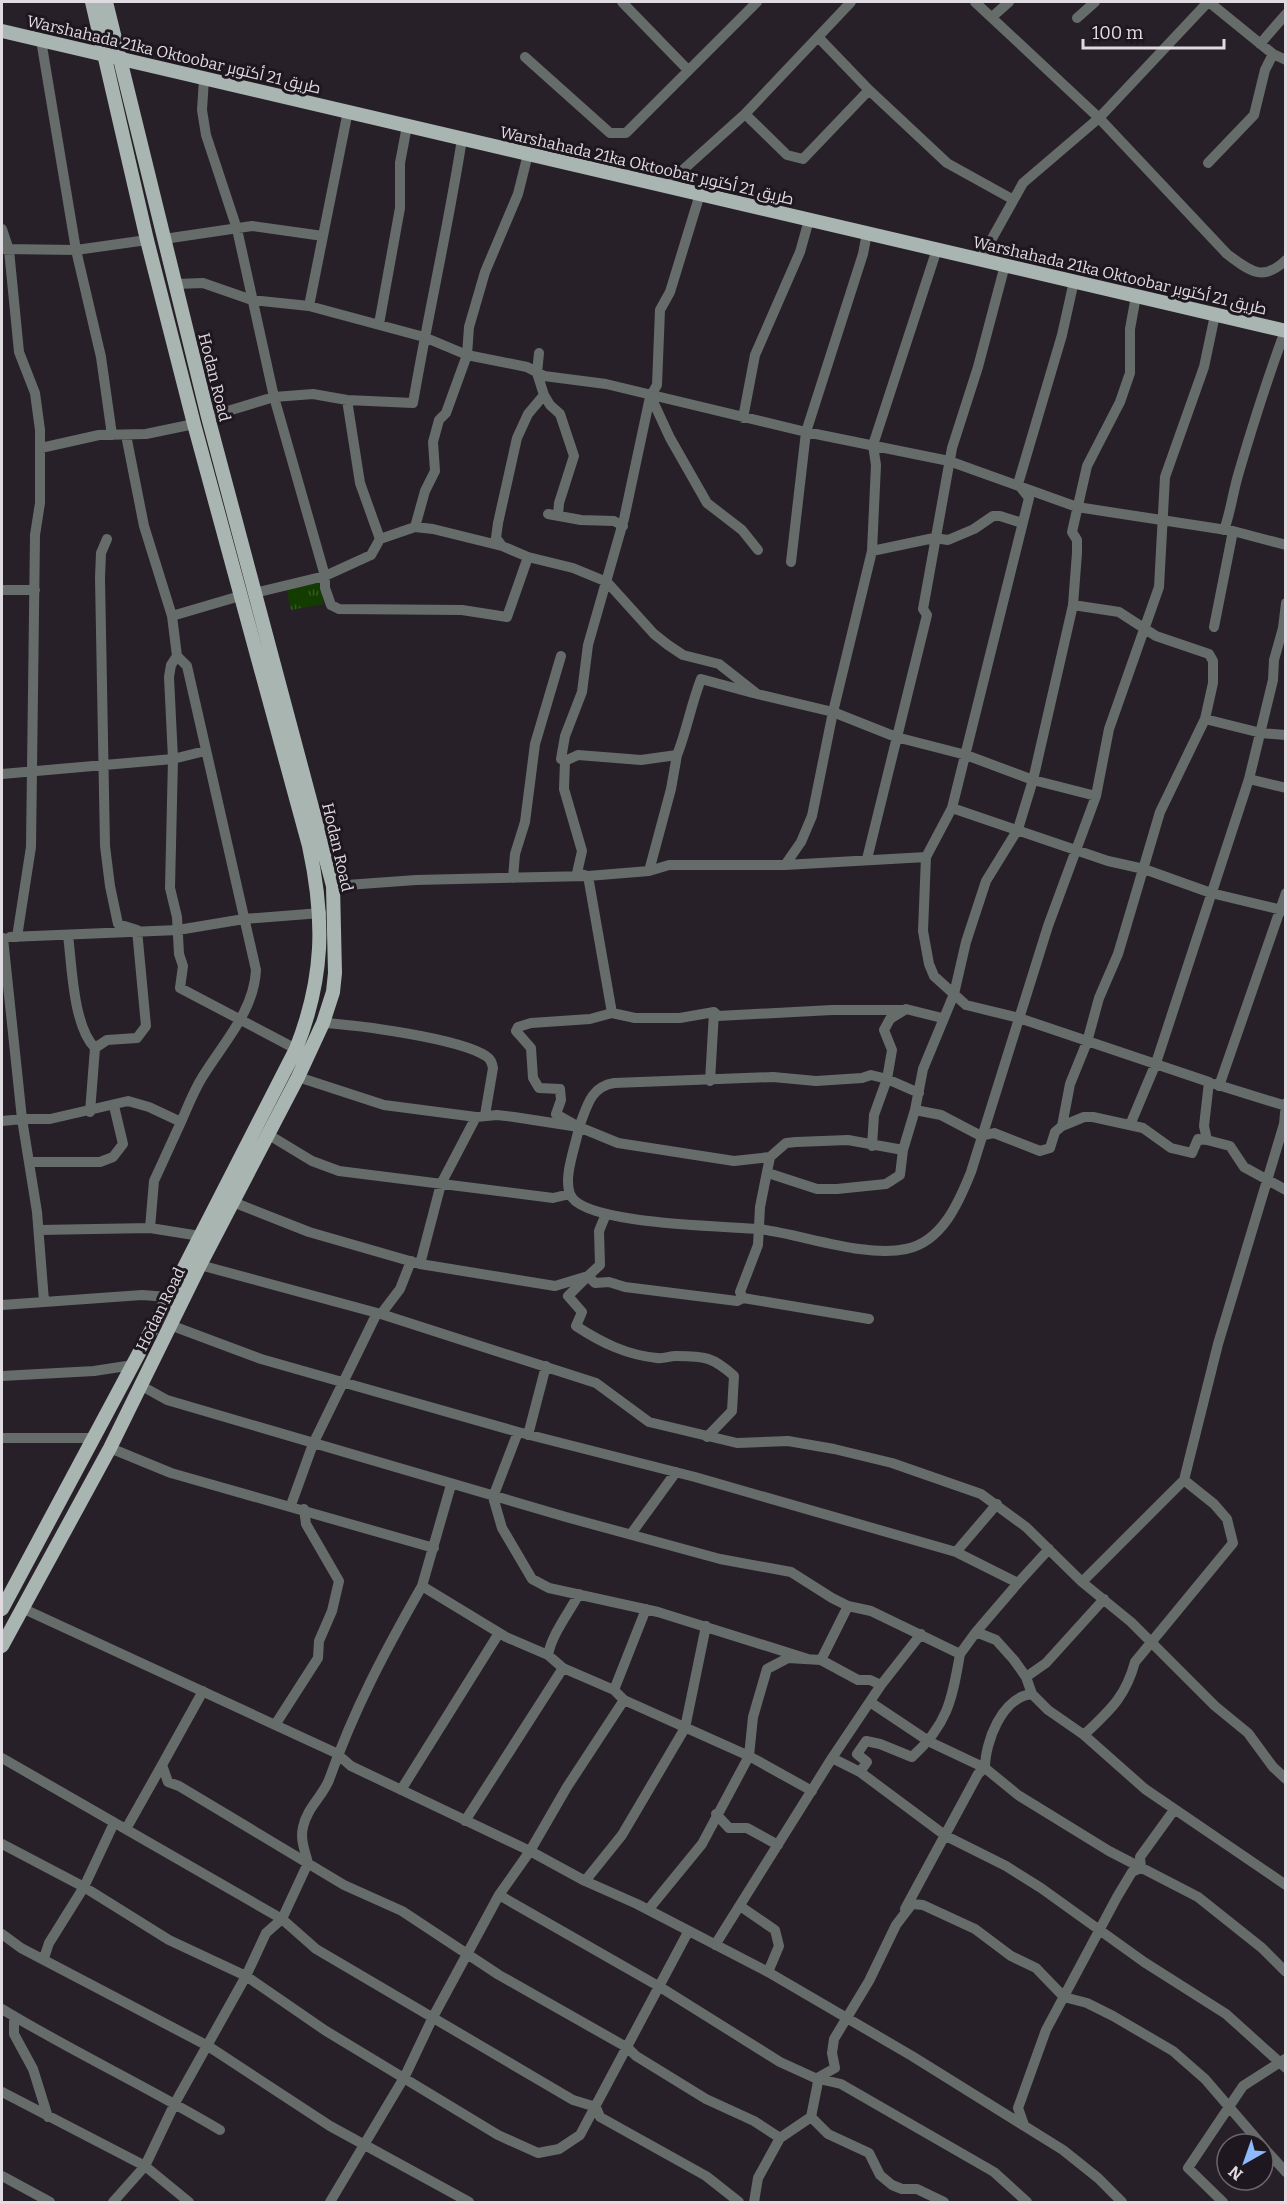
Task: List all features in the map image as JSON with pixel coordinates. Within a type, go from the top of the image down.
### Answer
[{"type":"main road","name":"Hodan Road","points":[[2,1646],[110,1448],[200,1264],[269,1136],[323,1023],[333,992],[335,973],[333,886],[208,417],[164,239],[112,58],[92,2]]},
{"type":"main road","name":"Hodan Road","points":[[3,1601],[133,1365],[296,1049],[315,992],[320,956],[321,913],[309,846],[194,424],[147,240],[112,58],[106,2]]},
{"type":"main road","name":"Warshahada 21ka Oktoobar طريق 21 أكتوبر","points":[[2,31],[1286,331]]},
{"type":"street","points":[[622,2],[687,69]]},
{"type":"street","points":[[525,57],[609,133],[626,133],[687,69],[757,2]]},
{"type":"street","points":[[665,186],[745,114],[851,2]]},
{"type":"street","points":[[975,2],[1098,118],[1227,254],[1249,270],[1258,272],[1276,269],[1286,260]]},
{"type":"street","points":[[992,17],[1009,2]]},
{"type":"street","points":[[1077,18],[1095,2]]},
{"type":"street","points":[[980,260],[1003,221],[1012,199],[1023,183],[1098,118],[1208,2],[1273,54],[1286,60]]},
{"type":"street","points":[[1260,44],[1286,14]]},
{"type":"street","points":[[819,38],[869,90],[947,163],[1012,199]]},
{"type":"street","points":[[40,40],[76,250],[101,357],[112,435]]},
{"type":"street","points":[[1208,163],[1254,116],[1265,70],[1273,54]]},
{"type":"street","points":[[204,79],[202,110],[206,135],[237,229],[274,397],[326,576],[325,588],[331,605],[339,609],[462,609],[507,617],[528,557]]},
{"type":"street","points":[[745,114],[787,155],[804,159],[869,90]]},
{"type":"street","points":[[309,306],[348,111]]},
{"type":"street","points":[[379,324],[400,208],[400,163],[407,126]]},
{"type":"street","points":[[208,417],[274,397],[313,394],[347,400],[413,403],[424,337],[446,242],[462,139]]},
{"type":"street","points":[[415,527],[425,491],[435,471],[433,442],[439,420],[446,412],[467,355],[469,327],[484,272],[518,194],[528,154]]},
{"type":"street","points":[[588,876],[577,873],[582,851],[564,789],[565,761],[561,759],[562,747],[582,692],[588,645],[623,526],[650,397],[657,385],[660,310],[670,292],[700,194]]},
{"type":"street","points":[[743,418],[755,355],[800,252],[809,220]]},
{"type":"street","points":[[164,239],[252,226],[323,236]]},
{"type":"street","points":[[2,229],[18,346],[22,364],[35,393],[41,448],[40,503],[35,535],[30,871],[17,937]]},
{"type":"street","points":[[791,562],[806,432],[863,254],[867,233]]},
{"type":"street","points":[[5,249],[76,250],[147,240]]},
{"type":"street","points":[[785,865],[801,842],[812,816],[833,712],[872,551],[876,465],[873,445],[937,249]]},
{"type":"street","points":[[867,859],[927,615],[923,609],[949,461],[1005,265]]},
{"type":"street","points":[[1018,484],[1062,335],[1074,282]]},
{"type":"street","points":[[176,284],[203,284],[252,300],[309,306],[424,337],[467,355],[527,367],[544,376],[606,384],[650,397],[743,418],[949,461],[1077,507],[1228,531],[1286,545]]},
{"type":"street","points":[[768,1173],[817,1189],[886,1184],[900,1175],[903,1150],[915,1110],[923,1069],[942,1018],[954,994],[966,942],[986,881],[1018,829],[1033,780],[1073,605],[1077,540],[1072,532],[1077,507],[1087,466],[1120,402],[1130,373],[1130,329],[1136,296]]},
{"type":"street","points":[[570,1194],[588,1208],[606,1214],[688,1225],[759,1230],[839,1245],[889,1251],[907,1249],[920,1244],[935,1233],[961,1197],[1076,848],[1096,796],[1109,729],[1159,587],[1165,477],[1204,367],[1215,315]]},
{"type":"street","points":[[1214,627],[1234,487],[1261,398],[1286,331]]},
{"type":"street","points":[[539,353],[537,373],[544,395],[560,414],[574,456],[553,515],[614,522],[623,526]]},
{"type":"street","points":[[502,546],[496,538],[516,438],[528,414],[544,395]]},
{"type":"street","points":[[650,397],[670,438],[707,503],[742,530],[758,550]]},
{"type":"street","points":[[347,400],[360,483],[380,539]]},
{"type":"street","points":[[41,448],[99,435],[146,434],[194,424]]},
{"type":"street","points":[[126,435],[144,525],[172,616],[177,656],[187,666],[256,970],[255,984],[240,1022],[201,1079],[154,1181],[150,1228]]},
{"type":"street","points":[[1018,484],[1029,498],[966,755],[952,808],[926,857],[923,931],[929,964],[934,975],[966,1005],[1019,1018],[1214,1084],[1285,1105],[1284,1124],[1218,1344],[1184,1480],[1082,1582]]},
{"type":"street","points":[[872,551],[934,538],[948,540],[974,529],[993,516],[1022,523]]},
{"type":"street","points":[[255,593],[326,576],[370,555],[380,539],[415,527],[433,529],[502,546],[528,557],[573,568],[607,582],[654,634],[668,645],[683,655],[719,664],[753,692],[762,696]]},
{"type":"street","points":[[108,539],[101,554],[100,578],[105,846],[118,924],[137,930]]},
{"type":"street","points":[[2,590],[35,590]]},
{"type":"street","points":[[172,616],[240,596]]},
{"type":"street","points":[[1130,1125],[1156,1063],[1249,779],[1284,628],[1286,603]]},
{"type":"street","points":[[1062,1126],[1070,1084],[1087,1042],[1099,998],[1118,954],[1160,812],[1205,719],[1213,683],[1213,661],[1209,654],[1156,636],[1119,612],[1073,605]]},
{"type":"street","points":[[177,656],[171,665],[170,677],[173,759],[169,869],[170,893],[183,966],[180,988],[240,1022],[296,1049]]},
{"type":"street","points":[[513,878],[515,854],[525,822],[535,744],[561,656]]},
{"type":"street","points":[[650,871],[671,789],[677,755],[683,747],[682,735],[690,720],[692,704],[701,679],[833,712],[896,737],[966,755],[1033,780],[1096,796]]},
{"type":"street","points":[[1273,680],[1286,682]]},
{"type":"street","points":[[1205,719],[1261,733],[1286,735]]},
{"type":"street","points":[[2,774],[31,773],[104,763],[173,759],[205,751]]},
{"type":"street","points":[[565,761],[578,755],[641,760],[677,755]]},
{"type":"street","points":[[1249,779],[1286,788]]},
{"type":"street","points":[[952,808],[1076,848],[1108,861],[1144,869],[1211,893],[1282,910]]},
{"type":"street","points":[[333,886],[588,876],[650,871],[669,865],[785,865],[926,857]]},
{"type":"street","points":[[588,876],[612,1012]]},
{"type":"street","points":[[1206,1140],[1204,1126],[1214,1084],[1282,910],[1286,892]]},
{"type":"street","points":[[44,1301],[39,1230],[22,1119],[2,938],[137,930],[178,930],[244,919],[321,913]]},
{"type":"street","points":[[95,1048],[107,1040],[137,1038],[146,1026],[137,930]]},
{"type":"street","points":[[68,935],[81,1019],[90,1043],[95,1048],[90,1112]]},
{"type":"street","points":[[714,1012],[718,1016],[832,1010],[902,1010],[942,1018]]},
{"type":"street","points":[[872,1146],[874,1115],[887,1079],[892,1050],[884,1030],[890,1019],[902,1010]]},
{"type":"street","points":[[714,1012],[680,1018],[635,1018],[612,1012],[590,1019],[525,1024],[516,1029],[531,1048],[533,1078],[539,1088],[560,1089],[561,1100],[556,1114],[579,1127],[618,1143],[734,1161],[770,1157],[786,1143],[796,1142],[848,1140],[903,1150]]},
{"type":"street","points":[[710,1081],[714,1012]]},
{"type":"street","points":[[291,1505],[313,1444],[379,1313],[400,1289],[416,1262],[441,1184],[481,1116],[493,1068],[486,1056],[466,1048],[389,1031],[323,1023]]},
{"type":"street","points":[[570,1194],[570,1167],[579,1127],[594,1091],[601,1085],[648,1081],[710,1081],[773,1077],[816,1081],[862,1078],[871,1075],[887,1079],[919,1093]]},
{"type":"street","points":[[298,1077],[384,1105],[481,1116],[505,1116],[579,1127]]},
{"type":"street","points":[[2,1121],[50,1119],[90,1112],[128,1101],[149,1107],[181,1122]]},
{"type":"street","points":[[29,1162],[100,1162],[113,1157],[123,1144],[114,1106]]},
{"type":"street","points":[[915,1110],[941,1115],[981,1136],[993,1133],[1040,1151],[1050,1148],[1055,1132],[1062,1126],[1084,1117],[1143,1128],[1171,1148],[1192,1153],[1197,1139],[1206,1140],[1230,1146],[1244,1167],[1286,1190]]},
{"type":"street","points":[[269,1136],[312,1161],[339,1172],[554,1198],[570,1194]]},
{"type":"street","points":[[743,1298],[740,1292],[758,1245],[760,1207],[770,1157]]},
{"type":"street","points":[[233,1202],[309,1232],[416,1262],[555,1286],[588,1276]]},
{"type":"street","points":[[606,1214],[599,1231],[600,1264],[568,1296],[582,1312],[576,1326],[608,1346],[636,1355],[661,1359],[673,1356],[715,1359],[734,1376],[732,1412],[707,1437]]},
{"type":"street","points":[[39,1230],[150,1228],[200,1236]]},
{"type":"street","points":[[200,1264],[379,1313],[596,1383],[650,1422],[736,1443],[788,1442],[834,1449],[892,1463],[957,1485],[998,1504],[1082,1582],[1152,1641],[1215,1706],[1248,1733],[1273,1767],[1286,1779]]},
{"type":"street","points":[[588,1276],[595,1282],[609,1282],[626,1287],[711,1299],[737,1301],[743,1298],[869,1319]]},
{"type":"street","points":[[2,1305],[142,1295],[169,1297]]},
{"type":"street","points":[[170,1325],[261,1359],[523,1434],[676,1472],[956,1552],[1018,1583]]},
{"type":"street","points":[[2,1376],[94,1371],[133,1365]]},
{"type":"street","points":[[546,1366],[523,1434],[493,1497],[502,1528],[532,1579],[549,1588],[646,1609],[808,1659]]},
{"type":"street","points":[[140,1385],[167,1400],[451,1485],[720,1559],[791,1572],[848,1606],[871,1611],[960,1654]]},
{"type":"street","points":[[2,1438],[93,1438]]},
{"type":"street","points":[[110,1448],[171,1473],[291,1505],[434,1548]]},
{"type":"street","points":[[631,1533],[676,1472]]},
{"type":"street","points":[[1083,1735],[1119,1702],[1128,1686],[1134,1662],[1233,1543],[1227,1519],[1214,1504],[1184,1480]]},
{"type":"street","points":[[112,2202],[145,2166],[175,2103],[246,1976],[266,1933],[282,1919],[308,1863],[301,1839],[310,1808],[328,1782],[336,1753],[376,1668],[422,1586],[451,1485]]},
{"type":"street","points":[[956,1552],[998,1504]]},
{"type":"street","points":[[275,1725],[318,1658],[319,1641],[332,1611],[339,1581],[306,1524],[304,1509]]},
{"type":"street","points":[[860,1772],[867,1762],[857,1754],[866,1741],[912,1757],[930,1742],[946,1714],[960,1654],[976,1632],[1049,1549]]},
{"type":"street","points":[[422,1586],[499,1633],[548,1655],[563,1668],[614,1690],[624,1700],[749,1756],[812,1791]]},
{"type":"street","points":[[548,1655],[551,1639],[557,1635],[579,1594]]},
{"type":"street","points":[[1026,1677],[1046,1663],[1104,1599]]},
{"type":"street","points":[[821,1660],[848,1606]]},
{"type":"street","points":[[20,1610],[24,1609],[336,1753],[351,1766],[530,1851],[585,1881],[648,1910],[768,1972],[1024,2125],[1062,2150],[1098,2178],[1122,2202]]},
{"type":"street","points":[[614,1690],[646,1609]]},
{"type":"street","points":[[585,1881],[622,1835],[685,1728],[706,1626]]},
{"type":"street","points":[[976,1632],[996,1640],[1026,1677],[1032,1694],[1064,1723],[1083,1735],[1145,1789],[1286,1885]]},
{"type":"street","points":[[401,1790],[499,1633]]},
{"type":"street","points":[[715,1945],[832,1758],[881,1685],[921,1634]]},
{"type":"street","points":[[648,1910],[702,1844],[749,1756],[753,1717],[767,1669],[788,1658],[821,1660],[858,1680],[870,1680],[881,1685]]},
{"type":"street","points":[[465,1821],[563,1668]]},
{"type":"street","points":[[126,1829],[203,1691]]},
{"type":"street","points":[[754,2202],[758,2178],[780,2138],[811,2117],[819,2077],[835,2068],[832,2053],[834,2039],[869,1981],[978,1774],[985,1768],[985,1757],[993,1731],[1016,1700],[1032,1694]]},
{"type":"street","points":[[330,2202],[405,2076],[433,2017],[499,1895],[530,1851],[567,1787],[624,1700]]},
{"type":"street","points":[[870,1702],[930,1742],[985,1768],[1018,1795],[1141,1868],[1198,1897],[1262,1948],[1286,1972]]},
{"type":"street","points":[[2,1758],[282,1919],[316,1948],[573,2100],[596,2107],[600,2116],[706,2176],[739,2202]]},
{"type":"street","points":[[832,1758],[860,1772],[946,1836],[1006,1866],[1226,2014],[1284,2063],[1243,2086],[1188,2168],[1223,2202]]},
{"type":"street","points":[[162,1765],[168,1782],[344,1885],[402,1911],[468,1955],[628,2048],[636,2056],[706,2099],[754,2121],[780,2138]]},
{"type":"street","points":[[1141,1868],[1140,1857],[1174,1810]]},
{"type":"street","points":[[716,1814],[729,1828],[747,1828],[778,1845]]},
{"type":"street","points":[[44,1958],[49,1942],[84,1887],[114,1822]]},
{"type":"street","points":[[2,1844],[84,1887],[169,1940],[246,1976],[326,2031],[405,2076],[498,2135],[538,2153],[559,2149],[580,2135],[688,1932]]},
{"type":"street","points":[[1024,2125],[1018,2108],[1025,2082],[1046,2030],[1132,1872],[1141,1868]]},
{"type":"street","points":[[499,1895],[660,1987],[780,2062],[809,2076],[841,2084],[994,2172],[1027,2202]]},
{"type":"street","points":[[904,1912],[912,1904],[923,1905],[975,1929],[1011,1956],[1036,1968],[1064,1997],[1087,2003],[1113,2016],[1173,2052],[1205,2079],[1250,2132]]},
{"type":"street","points":[[740,1906],[776,1930],[779,1946],[768,1972]]},
{"type":"street","points":[[2,1934],[21,1948],[44,1958],[208,2046],[330,2126],[469,2202]]},
{"type":"street","points":[[2,2009],[62,2046],[175,2103],[220,2130]]},
{"type":"street","points":[[14,2016],[14,2034],[33,2069],[48,2117]]},
{"type":"street","points":[[2,2092],[145,2166],[189,2202]]},
{"type":"street","points":[[811,2117],[828,2134],[869,2153],[880,2175],[892,2185],[902,2189],[916,2188],[944,2202]]},
{"type":"street","points":[[1275,2160],[1286,2172]]},
{"type":"street","points":[[2,2176],[50,2202]]},
{"type":"green space","points":[[319,583],[324,604],[291,610],[287,590]]}]
